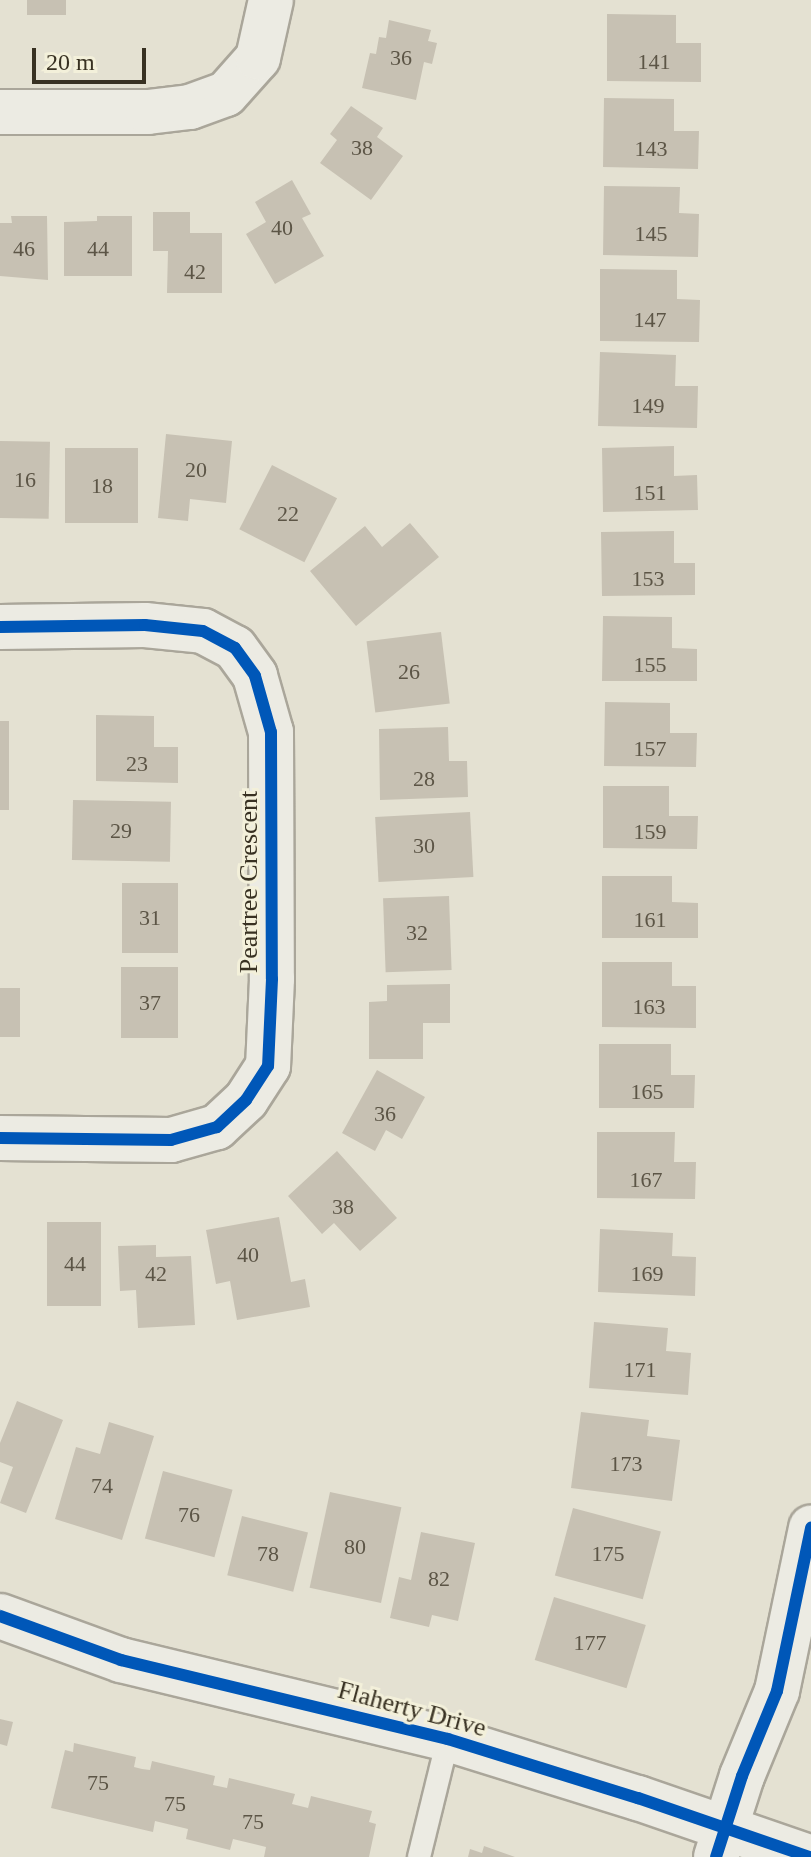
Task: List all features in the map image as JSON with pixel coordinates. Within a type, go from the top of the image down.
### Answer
[{"type":"street","points":[[0,112],[148,112],[190,107],[226,94],[258,58],[271,0]]},
{"type":"street","name":"Peartree Crescent","points":[[0,627],[145,625],[203,631],[235,648],[255,676],[271,732],[272,964],[268,1066],[246,1100],[217,1127],[171,1140],[0,1138]]},
{"type":"street","points":[[721,1843],[742,1776],[777,1691],[811,1528]]},
{"type":"street","name":"Flaherty Drive","points":[[0,1616],[121,1660],[448,1739],[721,1843],[809,1857]]},
{"type":"lane","points":[[419,1857],[448,1739]]},
{"type":"building","points":[[27,0],[66,0],[66,15],[27,15]]},
{"type":"building","points":[[607,14],[676,15],[676,43],[701,43],[701,82],[607,81]]},
{"type":"building","points":[[389,20],[431,30],[428,41],[437,43],[432,64],[424,62],[416,100],[362,88],[370,53],[376,54],[379,37],[386,38]]},
{"type":"building","points":[[604,98],[674,99],[674,131],[699,131],[698,169],[603,167]]},
{"type":"building","points":[[351,106],[383,128],[377,137],[403,156],[371,200],[320,163],[337,140],[330,134]]},
{"type":"building","points":[[292,180],[311,214],[302,218],[324,256],[275,284],[246,234],[266,222],[255,202]]},
{"type":"building","points":[[604,186],[680,187],[679,213],[699,214],[698,257],[603,255]]},
{"type":"building","points":[[153,212],[190,212],[190,233],[222,233],[222,293],[167,293],[168,251],[153,251]]},
{"type":"building","points":[[11,216],[47,216],[48,280],[0,276],[0,223],[12,223]]},
{"type":"building","points":[[97,216],[132,216],[132,276],[64,276],[64,222],[97,221]]},
{"type":"building","points":[[600,269],[677,270],[677,299],[700,300],[699,342],[600,341]]},
{"type":"building","points":[[600,352],[676,355],[675,386],[698,386],[697,428],[598,426]]},
{"type":"building","points":[[166,434],[232,441],[226,503],[190,499],[188,521],[158,518]]},
{"type":"building","points":[[0,441],[50,442],[49,519],[0,518]]},
{"type":"building","points":[[674,446],[674,476],[697,475],[698,510],[603,512],[602,448]]},
{"type":"building","points":[[65,448],[138,448],[138,523],[65,523]]},
{"type":"building","points":[[272,465],[337,498],[304,562],[239,529]]},
{"type":"building","points":[[410,523],[439,557],[356,626],[310,571],[365,526],[382,547]]},
{"type":"building","points":[[674,531],[674,563],[695,563],[695,595],[602,596],[601,532]]},
{"type":"building","points":[[603,616],[672,617],[672,648],[697,649],[697,681],[602,681]]},
{"type":"building","points":[[441,632],[450,703],[375,713],[367,641]]},
{"type":"building","points":[[605,702],[670,703],[670,733],[697,733],[696,767],[604,766]]},
{"type":"building","points":[[96,715],[154,716],[154,747],[178,747],[178,783],[96,781]]},
{"type":"building","points":[[0,721],[9,721],[9,810],[0,810]]},
{"type":"building","points":[[448,727],[449,761],[467,761],[468,797],[380,800],[379,729]]},
{"type":"building","points":[[603,786],[669,786],[669,816],[698,816],[697,849],[603,848]]},
{"type":"building","points":[[73,800],[171,802],[170,862],[72,860]]},
{"type":"building","points":[[470,812],[473,877],[379,882],[375,817]]},
{"type":"building","points":[[602,876],[672,876],[672,902],[698,903],[698,938],[602,938]]},
{"type":"building","points":[[122,883],[178,883],[178,953],[122,953]]},
{"type":"building","points":[[449,896],[452,970],[386,972],[383,898]]},
{"type":"building","points":[[602,962],[672,962],[672,986],[696,986],[696,1028],[602,1027]]},
{"type":"building","points":[[121,967],[178,967],[178,1038],[121,1038]]},
{"type":"building","points":[[450,984],[450,1023],[423,1023],[423,1059],[369,1059],[369,1002],[387,1001],[387,985]]},
{"type":"building","points":[[0,988],[20,988],[20,1037],[0,1037]]},
{"type":"building","points":[[599,1044],[671,1044],[671,1075],[695,1075],[694,1108],[599,1108]]},
{"type":"building","points":[[377,1070],[425,1097],[402,1139],[386,1130],[375,1151],[342,1133]]},
{"type":"building","points":[[597,1132],[675,1132],[674,1162],[696,1162],[695,1199],[597,1198]]},
{"type":"building","points":[[337,1151],[397,1218],[360,1251],[334,1223],[322,1234],[288,1196]]},
{"type":"building","points":[[279,1217],[291,1282],[305,1279],[310,1307],[237,1320],[230,1281],[216,1284],[206,1230]]},
{"type":"building","points":[[47,1222],[101,1222],[101,1306],[47,1306]]},
{"type":"building","points":[[600,1229],[673,1233],[672,1256],[696,1257],[695,1296],[598,1292]]},
{"type":"building","points":[[156,1245],[156,1257],[191,1256],[195,1325],[138,1328],[136,1290],[120,1291],[118,1246]]},
{"type":"building","points":[[594,1322],[668,1328],[666,1351],[691,1353],[688,1395],[589,1388]]},
{"type":"building","points":[[17,1401],[63,1420],[26,1513],[0,1503],[13,1467],[0,1462],[0,1443]]},
{"type":"building","points":[[581,1412],[649,1420],[647,1436],[680,1440],[672,1501],[571,1488]]},
{"type":"building","points":[[109,1422],[154,1436],[122,1540],[55,1519],[76,1447],[100,1454]]},
{"type":"building","points":[[163,1471],[233,1490],[214,1557],[145,1539]]},
{"type":"building","points":[[330,1492],[401,1507],[381,1603],[310,1588]]},
{"type":"building","points":[[573,1508],[661,1532],[643,1599],[555,1576]]},
{"type":"building","points":[[242,1516],[308,1532],[293,1592],[227,1575]]},
{"type":"building","points":[[421,1532],[475,1543],[458,1621],[432,1615],[429,1627],[390,1618],[399,1577],[411,1580]]},
{"type":"building","points":[[554,1597],[646,1625],[627,1688],[535,1660]]},
{"type":"building","points":[[0,1719],[13,1722],[7,1746],[0,1744]]},
{"type":"building","points":[[74,1743],[136,1757],[134,1767],[142,1769],[150,1770],[152,1761],[215,1776],[213,1785],[227,1788],[229,1778],[295,1794],[292,1804],[308,1808],[311,1796],[372,1811],[369,1822],[376,1824],[369,1857],[264,1857],[266,1847],[233,1839],[230,1850],[186,1839],[188,1829],[155,1821],[153,1832],[51,1808],[65,1750],[73,1752]]},
{"type":"building","points":[[484,1846],[515,1857],[468,1857],[470,1849],[482,1853]]},
{"type":"cycle path","points":[[0,627],[145,625],[203,631],[235,648],[255,676],[271,732],[272,979],[268,1066],[246,1100],[217,1127],[171,1140],[0,1138]]},
{"type":"cycle path","points":[[716,1857],[742,1776],[777,1691],[811,1528]]},
{"type":"cycle path","points":[[0,1616],[121,1660],[448,1739],[638,1798],[809,1857]]}]
